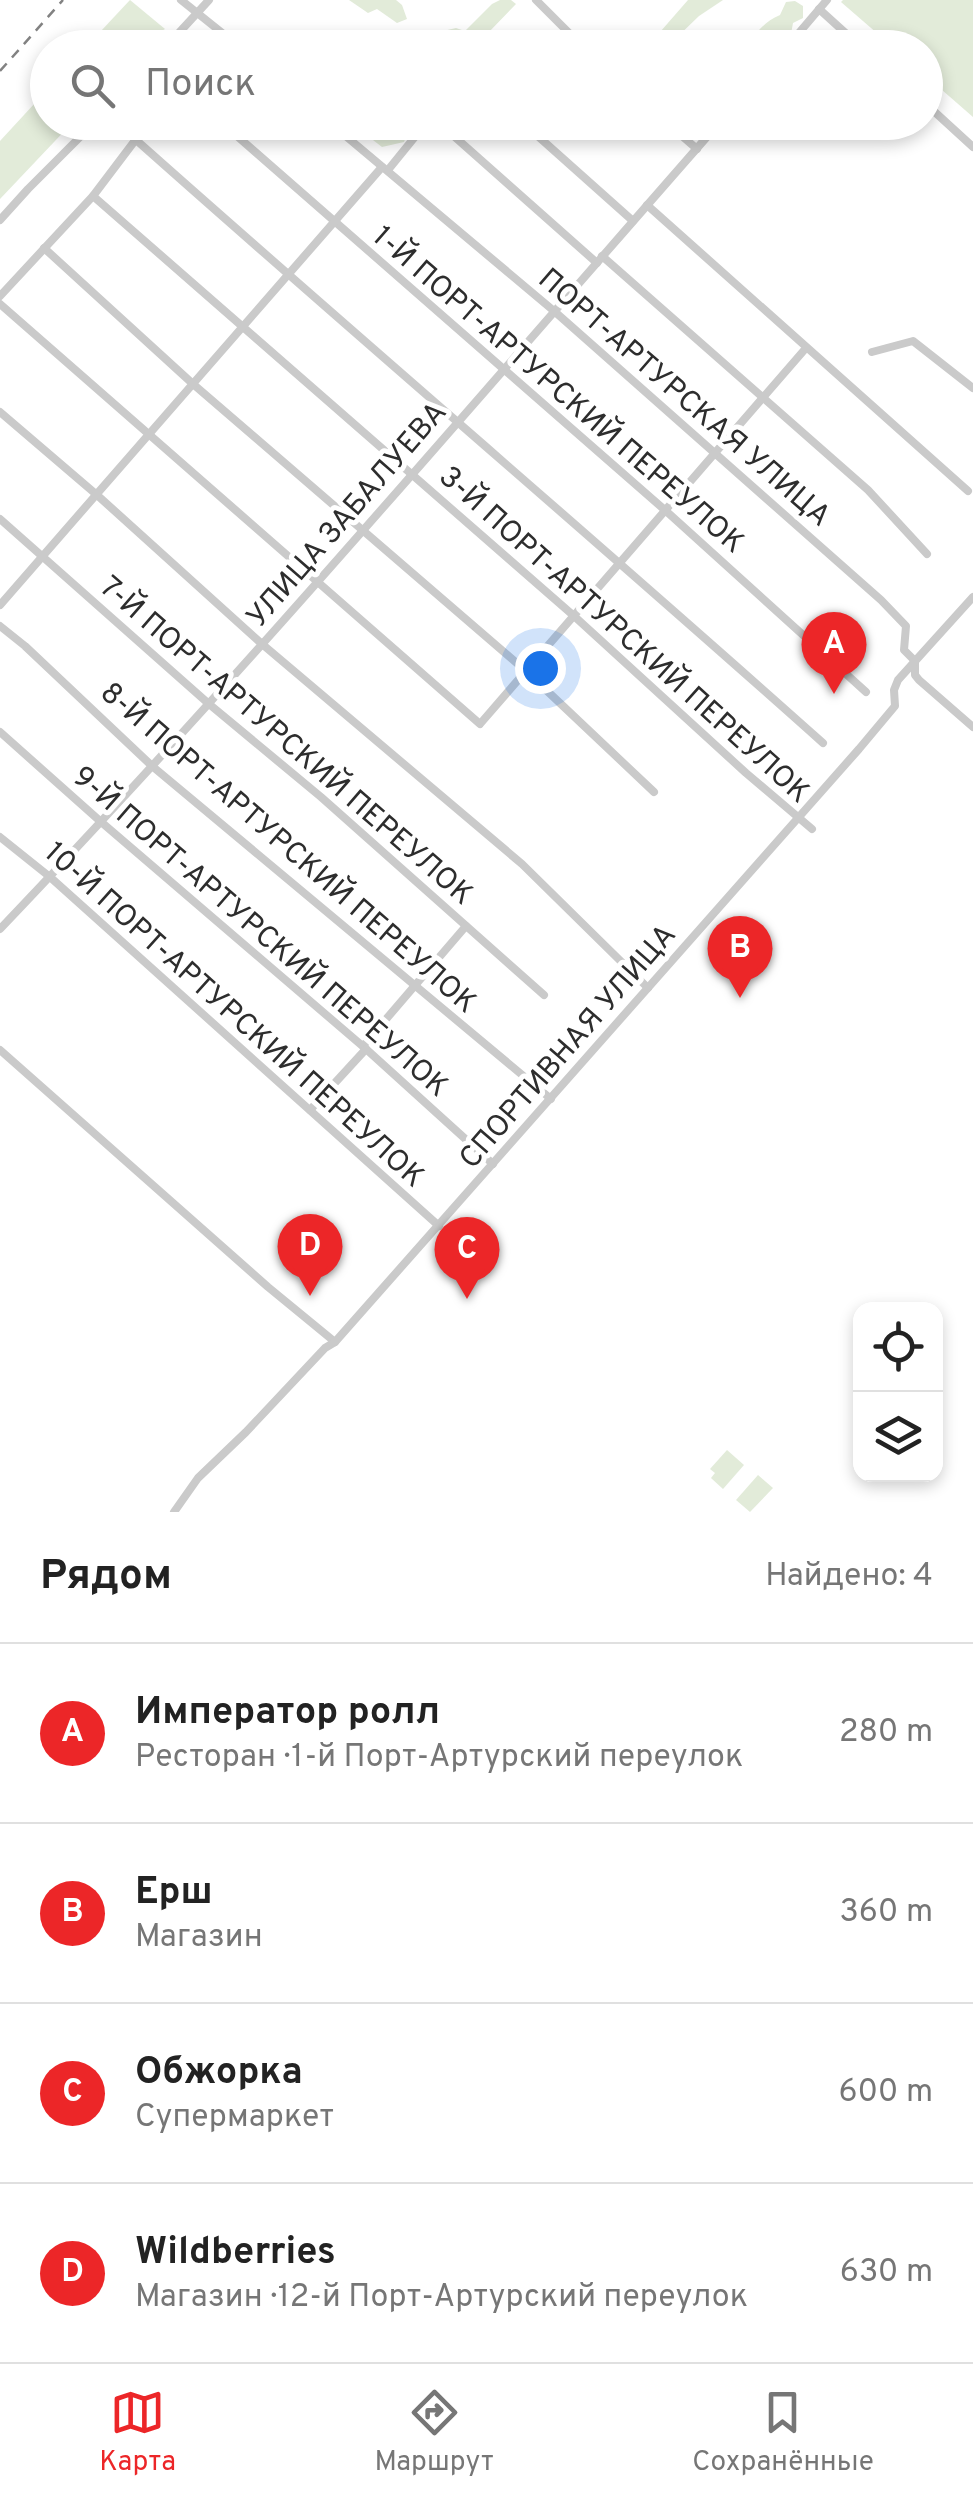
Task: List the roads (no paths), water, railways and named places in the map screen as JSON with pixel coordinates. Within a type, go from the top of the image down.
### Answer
[{"type":"street","points":[[181,0],[218,30]]},
{"type":"street","points":[[181,30],[209,0]]},
{"type":"street","points":[[536,0],[566,30]]},
{"type":"street","points":[[802,30],[828,0]]},
{"type":"street","points":[[819,10],[842,30]]},
{"type":"street","points":[[943,120],[973,147]]},
{"type":"street","points":[[0,220],[77,140]]},
{"type":"street","points":[[0,296],[92,196],[134,140]]},
{"type":"street","points":[[136,140],[824,742]]},
{"type":"street","name":"1-Й ПОРТ-АРТУРСКИЙ ПЕРЕУЛОК","points":[[242,140],[666,511],[866,692]]},
{"type":"street","name":"ПОРТ-АРТУРСКАЯ УЛИЦА","points":[[350,140],[554,311],[881,600],[906,626],[904,650],[915,661],[918,680],[973,727]]},
{"type":"street","points":[[0,605],[411,140]]},
{"type":"street","points":[[459,140],[868,490],[927,554]]},
{"type":"street","points":[[542,140],[633,221]]},
{"type":"street","points":[[687,140],[697,149]]},
{"type":"street","name":"УЛИЦА ЗАБАЛУЕВА","points":[[0,929],[318,584],[705,140]]},
{"type":"street","name":"3-Й ПОРТ-АРТУРСКИЙ ПЕРЕУЛОК","points":[[92,196],[574,616],[812,830]]},
{"type":"street","points":[[647,205],[968,491]]},
{"type":"street","points":[[44,248],[193,384],[526,671],[654,792]]},
{"type":"street","points":[[0,304],[480,724],[806,348]]},
{"type":"street","points":[[872,352],[914,342],[973,388]]},
{"type":"street","points":[[0,412],[262,644],[522,864],[648,988]]},
{"type":"street","name":"7-Й ПОРТ-АРТУРСКИЙ ПЕРЕУЛОК","points":[[0,519],[544,995]]},
{"type":"street","name":"СПОРТИВНАЯ УЛИЦА","points":[[174,1512],[198,1478],[335,1342],[440,1226],[798,818],[895,706],[898,680],[973,597]]},
{"type":"street","name":"8-Й ПОРТ-АРТУРСКИЙ ПЕРЕУЛОК","points":[[0,626],[152,766],[551,1099]]},
{"type":"street","name":"9-Й ПОРТ-АРТУРСКИЙ ПЕРЕУЛОК","points":[[0,732],[493,1164]]},
{"type":"street","name":"10-Й ПОРТ-АРТУРСКИЙ ПЕРЕУЛОК","points":[[0,836],[440,1226]]},
{"type":"street","points":[[310,1110],[466,926]]},
{"type":"street","points":[[0,1050],[335,1342]]},
{"type":"railway","points":[[36,30],[63,0]]},
{"type":"railway","points":[[0,71],[30,37]]},
{"type":"place","name":"Император ролл","points":[[834,694]]},
{"type":"place","name":"Ерш","points":[[740,998]]},
{"type":"place","name":"Wildberries","points":[[310,1296]]},
{"type":"place","name":"Обжорка","points":[[467,1299]]}]
